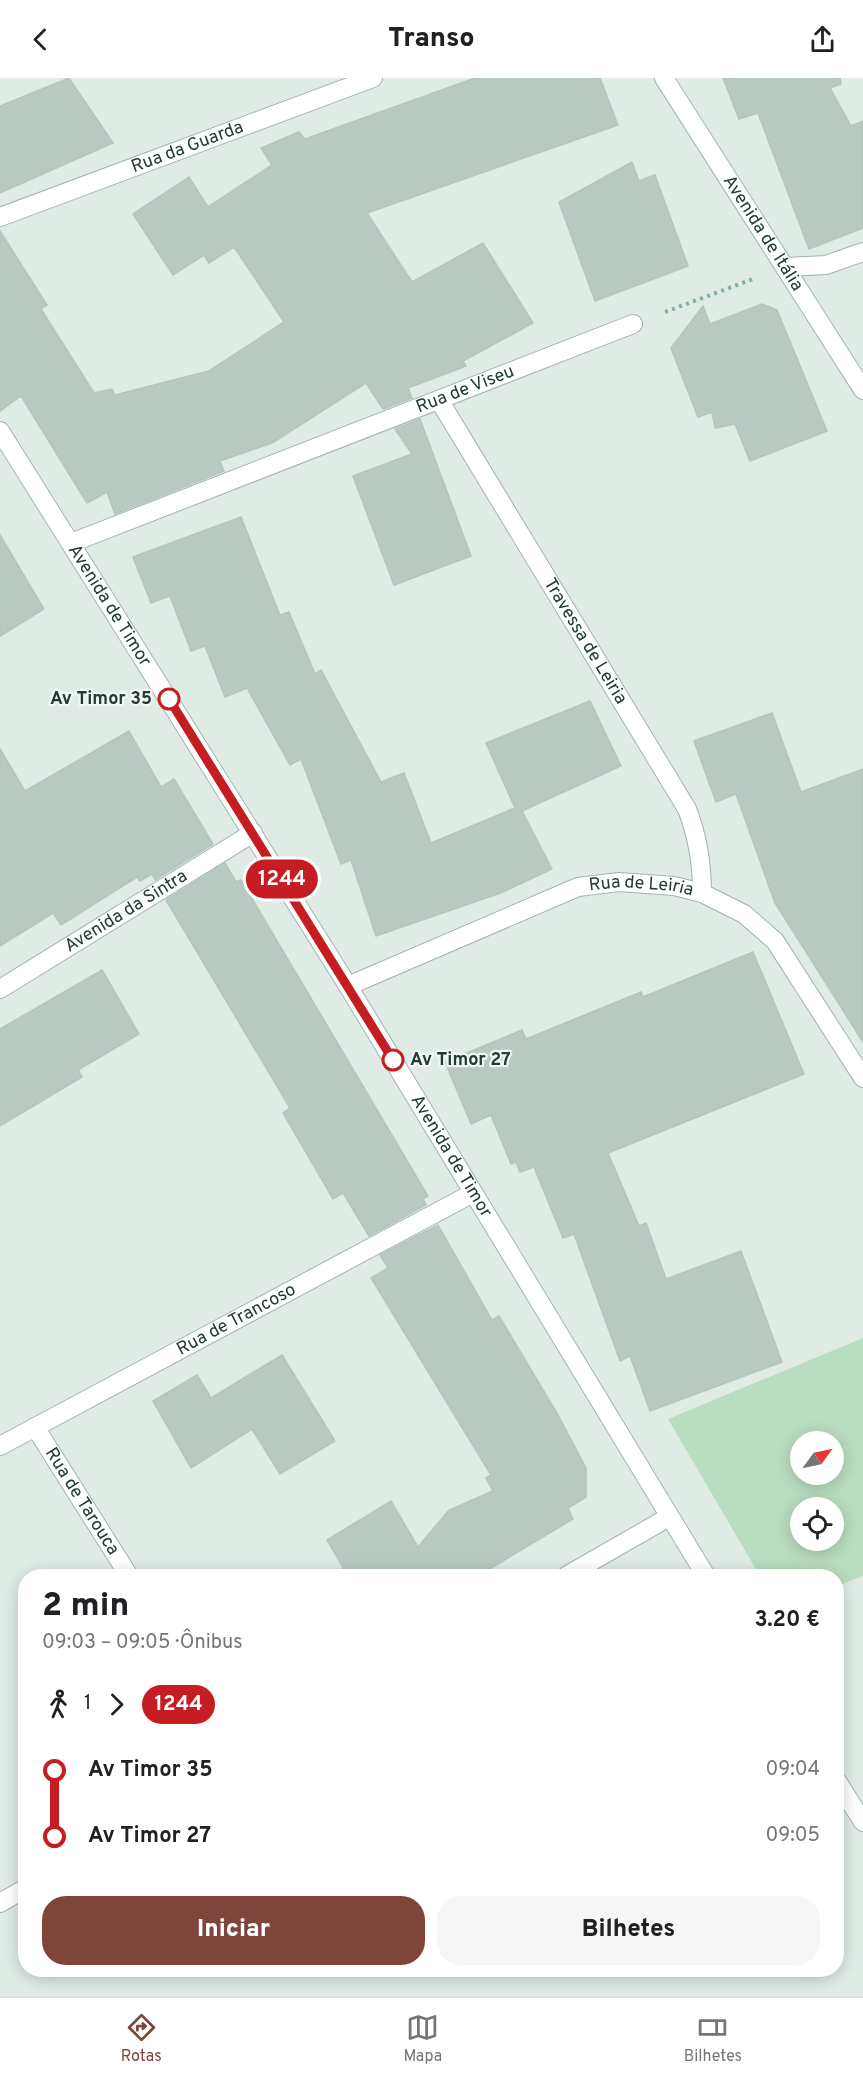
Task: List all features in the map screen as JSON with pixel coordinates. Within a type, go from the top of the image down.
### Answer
[{"type":"street","name":"Rua da Guarda","points":[[0,217],[373,78]]},
{"type":"street","name":"Avenida de Itália","points":[[664,78],[863,390]]},
{"type":"street","points":[[786,267],[826,265],[863,252]]},
{"type":"street","name":"Rua de Viseu","points":[[71,543],[633,324]]},
{"type":"street","name":"Travessa de Leiria","points":[[439,400],[687,809],[698,842],[702,893]]},
{"type":"street","name":"Avenida de Timor","points":[[0,431],[348,986],[702,1569]]},
{"type":"street","name":"Avenida da Sintra","points":[[0,989],[253,833]]},
{"type":"street","name":"Rua de Leiria","points":[[348,986],[578,887],[648,882],[702,893],[744,914],[775,941],[863,1078]]},
{"type":"street","name":"Rua de Trancoso","points":[[0,1446],[473,1193]]},
{"type":"street","name":"Rua de Tarouca","points":[[36,1427],[125,1569]]},
{"type":"street","points":[[578,1569],[669,1517]]},
{"type":"street","points":[[844,1792],[863,1822]]},
{"type":"street","points":[[0,1903],[18,1893]]},
{"type":"path","points":[[633,324],[786,267]]},
{"type":"green space","points":[[863,1338],[863,1576],[844,1583],[844,1569],[756,1569],[668,1419]]},
{"type":"building","points":[[69,78],[113,143],[0,193],[0,106]]},
{"type":"building","points":[[475,78],[600,78],[618,125],[367,213],[412,282],[483,243],[533,323],[463,361],[466,366],[408,388],[412,398],[383,409],[366,383],[272,443],[220,461],[224,471],[115,514],[107,492],[87,503],[21,396],[0,411],[0,231],[47,305],[41,309],[94,393],[112,389],[115,395],[209,371],[284,322],[234,247],[209,263],[204,255],[173,275],[133,214],[189,177],[208,207],[272,165],[261,148],[299,132],[305,139]]},
{"type":"building","points":[[723,78],[840,78],[841,84],[830,88],[851,126],[863,121],[863,228],[809,249],[758,113],[739,119]]},
{"type":"building","points":[[632,162],[639,181],[655,175],[688,266],[595,301],[559,202]]},
{"type":"building","points":[[762,304],[777,310],[827,431],[750,461],[735,424],[715,428],[712,412],[698,417],[671,348],[703,306],[710,324]]},
{"type":"building","points":[[420,419],[471,556],[394,585],[353,476],[412,454],[395,429]]},
{"type":"building","points":[[241,517],[280,615],[289,612],[315,674],[321,670],[381,782],[404,773],[431,843],[515,808],[486,743],[590,701],[621,766],[522,811],[552,869],[503,892],[376,936],[351,860],[341,864],[301,759],[290,765],[247,688],[225,697],[205,646],[191,651],[170,596],[151,603],[133,557]]},
{"type":"building","points":[[0,535],[44,609],[0,636]]},
{"type":"building","points":[[772,713],[801,792],[863,769],[863,1042],[775,903],[736,794],[716,802],[694,741]]},
{"type":"building","points":[[129,731],[161,787],[174,779],[213,844],[155,880],[152,874],[140,881],[137,877],[61,925],[53,913],[0,946],[0,749],[25,791]]},
{"type":"building","points":[[225,863],[236,882],[241,880],[428,1196],[423,1199],[426,1205],[369,1236],[343,1193],[333,1199],[283,1113],[290,1108],[166,900]]},
{"type":"building","points":[[753,952],[804,1074],[608,1153],[639,1226],[646,1223],[666,1279],[741,1251],[782,1362],[650,1411],[630,1356],[620,1361],[574,1234],[563,1238],[534,1167],[520,1172],[516,1162],[511,1164],[491,1115],[471,1124],[445,1062],[522,1030],[526,1039],[641,992],[643,997]]},
{"type":"building","points":[[102,970],[139,1034],[78,1070],[82,1077],[0,1126],[0,1029]]},
{"type":"building","points":[[438,1225],[492,1320],[499,1316],[557,1413],[586,1468],[586,1497],[568,1508],[573,1519],[490,1569],[344,1569],[327,1540],[391,1501],[418,1547],[449,1510],[493,1491],[486,1478],[491,1475],[371,1278],[388,1268],[380,1255]]},
{"type":"building","points":[[282,1355],[335,1441],[280,1474],[252,1429],[191,1468],[153,1401],[197,1375],[211,1398]]},
{"type":"bus line","name":"1244","points":[[169,699],[393,1060]]},
{"type":"place","name":"Av Timor 35","points":[[169,699]]},
{"type":"place","name":"Av Timor 27","points":[[393,1060]]}]
